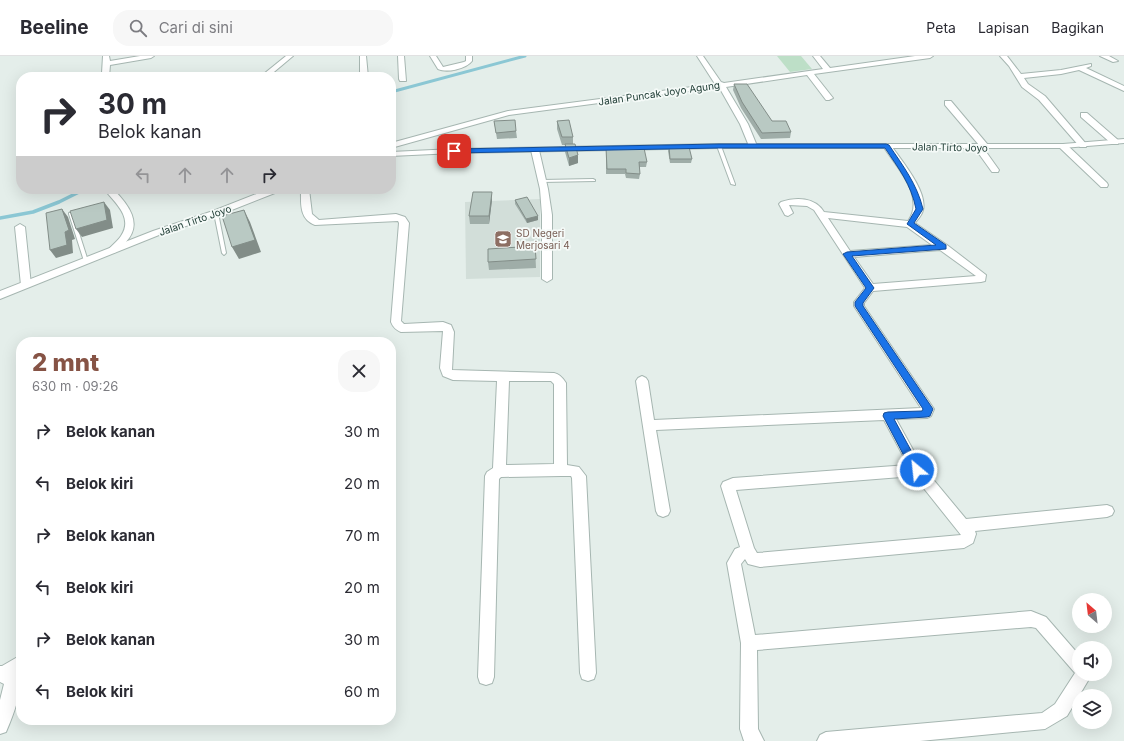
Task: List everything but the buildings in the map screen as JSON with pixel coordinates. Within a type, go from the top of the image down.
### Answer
[{"type":"street","points":[[106,56],[106,72]]},
{"type":"street","points":[[107,64],[152,56]]},
{"type":"street","points":[[277,56],[279,64]]},
{"type":"street","points":[[270,72],[290,56]]},
{"type":"street","points":[[363,56],[364,72]]},
{"type":"street","points":[[401,56],[403,78]]},
{"type":"street","points":[[433,56],[440,68],[443,69],[466,64],[469,61],[469,56]]},
{"type":"street","points":[[700,56],[722,84]]},
{"type":"street","points":[[707,56],[744,124],[754,146]]},
{"type":"street","points":[[816,56],[828,70]]},
{"type":"street","name":"Jalan Puncak Joyo Agung","points":[[396,145],[508,113],[599,102],[828,70],[892,58],[930,56]]},
{"type":"street","points":[[1003,56],[1012,64],[1025,84],[1042,98],[1083,145]]},
{"type":"street","points":[[1103,56],[1115,61]]},
{"type":"street","points":[[1019,76],[1055,73],[1089,65]]},
{"type":"street","points":[[1081,68],[1124,89]]},
{"type":"street","points":[[753,73],[784,69]]},
{"type":"street","points":[[808,72],[829,98]]},
{"type":"street","points":[[948,103],[981,147],[995,170]]},
{"type":"street","points":[[1084,114],[1115,142]]},
{"type":"street","name":"Jalan Tirto Joyo","points":[[396,154],[454,151],[719,146],[1064,146],[1124,141]]},
{"type":"street","points":[[886,146],[911,183],[918,199],[920,209],[910,224]]},
{"type":"street","points":[[1064,146],[1104,185]]},
{"type":"street","points":[[535,150],[542,181],[547,215],[547,279]]},
{"type":"street","points":[[113,194],[121,202],[130,218],[128,232],[113,250]]},
{"type":"street","name":"Jalan Tirto Joyo","points":[[0,295],[156,233],[216,213],[264,194]]},
{"type":"street","points":[[306,194],[308,217],[311,221],[318,223],[396,217],[402,219],[404,223],[396,322],[401,328],[443,326],[447,328],[449,332],[447,372],[453,376],[503,378],[554,377],[560,383],[561,470]]},
{"type":"street","points":[[788,213],[784,204],[793,202],[811,204],[815,206],[870,288]]},
{"type":"street","points":[[649,425],[922,415],[927,413],[928,409],[859,306],[859,302],[870,288],[981,279],[981,275],[910,224],[821,214]]},
{"type":"street","points":[[20,227],[26,285]]},
{"type":"street","points":[[847,254],[944,247]]},
{"type":"street","points":[[499,471],[503,378]]},
{"type":"street","points":[[642,381],[663,511]]},
{"type":"street","points":[[888,416],[917,470],[963,526],[969,534],[968,538],[964,541],[760,560],[753,559],[748,551],[728,486],[733,484],[917,470]]},
{"type":"street","points":[[486,677],[492,476],[499,471],[561,470],[574,471],[579,476],[588,673]]},
{"type":"street","points":[[963,526],[1107,511]]},
{"type":"street","points":[[748,551],[740,554],[734,563],[749,643],[749,729],[751,738],[755,741]]},
{"type":"street","points":[[749,643],[1031,619],[1041,622],[1072,659]]},
{"type":"street","points":[[2,674],[16,666]]},
{"type":"street","points":[[0,726],[12,689],[12,679],[2,674]]},
{"type":"street","points":[[826,741],[1045,721],[1060,710],[1079,681]]},
{"type":"lane","points":[[719,146],[733,184]]},
{"type":"lane","points":[[542,181],[594,180]]},
{"type":"lane","points":[[216,213],[224,253]]},
{"type":"lane","points":[[71,214],[86,261]]},
{"type":"shaded area","name":"SD Negeri Merjosari 4","points":[[540,199],[540,277],[466,279],[465,202]]},
{"type":"green space","points":[[777,56],[801,56],[812,69],[790,72]]},
{"type":"waterway","points":[[396,91],[525,56]]},
{"type":"waterway","points":[[0,218],[33,212],[75,194]]},
{"type":"place","name":"SD Negeri Merjosari 4","points":[[503,239]]},
{"type":"route","points":[[454,151],[719,146],[886,146],[911,183],[916,194],[920,209],[915,219],[910,224],[944,247],[847,254],[870,288],[859,302],[859,306],[928,409],[927,413],[922,415],[888,416],[917,470]]}]
